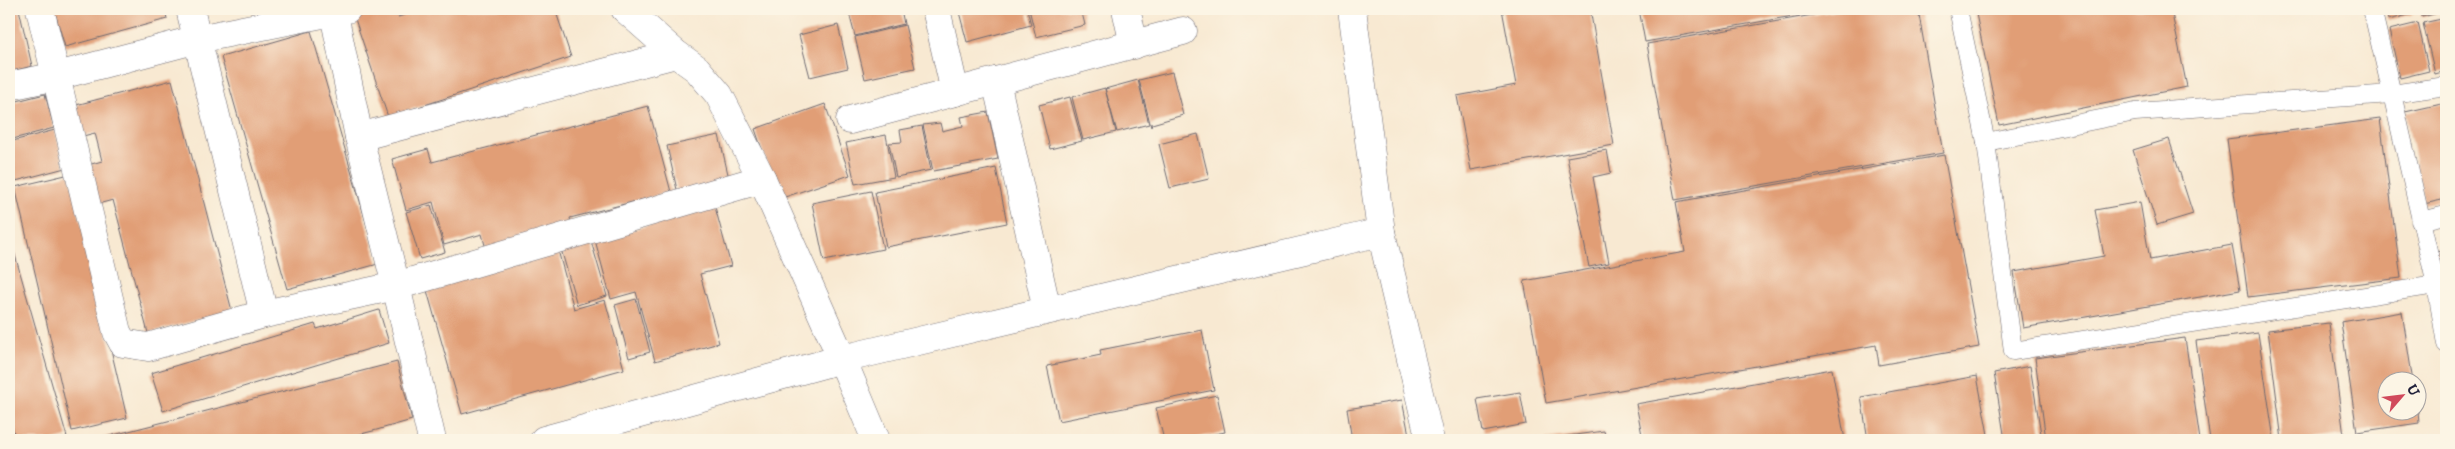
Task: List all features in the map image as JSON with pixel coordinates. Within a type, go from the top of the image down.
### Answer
[{"type":"street","points":[[40,9],[117,332],[123,343],[148,348],[264,314],[396,286],[762,179]]},
{"type":"street","points":[[190,9],[264,314]]},
{"type":"street","points":[[625,9],[676,54],[697,69],[719,96],[762,179],[876,440]]},
{"type":"street","points":[[936,9],[955,92]]},
{"type":"street","points":[[1126,9],[1134,45]]},
{"type":"street","points":[[1352,9],[1381,232],[1430,440]]},
{"type":"street","points":[[9,86],[57,76],[198,39],[338,10],[358,137],[396,286],[432,440]]},
{"type":"street","points":[[850,120],[1184,31]]},
{"type":"street","points":[[358,137],[676,54]]},
{"type":"street","points":[[996,81],[1048,310]]},
{"type":"street","points":[[544,440],[842,359],[1381,232]]},
{"type":"lane","points":[[1958,9],[1986,142],[2013,352],[2436,285]]},
{"type":"lane","points":[[2372,9],[2436,285],[2446,344]]},
{"type":"lane","points":[[1986,142],[2136,112],[2392,94],[2446,86]]},
{"type":"lane","points":[[2420,221],[2446,215]]},
{"type":"building","points":[[9,9],[19,9],[32,66],[9,72]]},
{"type":"building","points":[[54,9],[165,9],[167,19],[65,47]]},
{"type":"building","points":[[365,9],[395,9],[398,17],[424,9],[428,12],[438,9],[555,9],[571,57],[388,117],[353,13]]},
{"type":"building","points":[[848,9],[901,9],[904,24],[855,36]]},
{"type":"building","points":[[970,9],[1027,9],[1031,25],[967,42],[959,12]]},
{"type":"building","points":[[1029,9],[1081,9],[1085,25],[1036,37]]},
{"type":"building","points":[[1502,9],[1590,9],[1614,145],[1471,170],[1457,96],[1516,85]]},
{"type":"building","points":[[1639,9],[1827,9],[1827,10],[1645,42]]},
{"type":"building","points":[[1847,9],[1918,9],[1943,153],[1675,200],[1647,44]]},
{"type":"building","points":[[1975,9],[2171,9],[2187,87],[1999,125]]},
{"type":"building","points":[[2386,9],[2416,9],[2417,13],[2388,20]]},
{"type":"building","points":[[2420,9],[2446,9],[2446,11],[2422,17]]},
{"type":"building","points":[[2446,18],[2446,71],[2435,74],[2423,23]]},
{"type":"building","points":[[2418,23],[2429,71],[2400,78],[2389,30]]},
{"type":"building","points":[[838,25],[848,68],[810,77],[799,35]]},
{"type":"building","points":[[905,25],[915,68],[865,79],[855,37]]},
{"type":"building","points":[[311,31],[378,264],[287,289],[221,57]]},
{"type":"building","points":[[1172,72],[1183,115],[1152,124],[1151,127],[1139,80]]},
{"type":"building","points":[[172,80],[232,311],[148,333],[113,200],[98,204],[88,165],[102,161],[95,133],[83,136],[76,105]]},
{"type":"building","points":[[1138,80],[1149,124],[1117,132],[1105,89]]},
{"type":"building","points":[[1105,88],[1116,132],[1083,140],[1072,97]]},
{"type":"building","points":[[45,94],[54,128],[9,140],[9,103]]},
{"type":"building","points":[[1070,97],[1082,141],[1050,149],[1039,105]]},
{"type":"building","points":[[2446,103],[2446,199],[2424,204],[2405,112]]},
{"type":"building","points":[[825,104],[850,175],[779,199],[755,129]]},
{"type":"building","points":[[648,106],[671,192],[570,218],[572,226],[486,249],[482,234],[444,245],[433,202],[406,210],[392,159],[428,149],[432,162]]},
{"type":"building","points":[[988,112],[998,159],[933,171],[923,125],[940,123],[942,131],[963,126],[961,117]]},
{"type":"building","points":[[2380,119],[2401,278],[2248,297],[2227,139]]},
{"type":"building","points":[[922,126],[931,170],[896,177],[889,143],[902,142],[900,130]]},
{"type":"building","points":[[55,130],[65,168],[12,182],[9,169],[9,142]]},
{"type":"building","points":[[1198,134],[1209,179],[1170,188],[1159,144]]},
{"type":"building","points":[[719,135],[730,183],[678,194],[667,146]]},
{"type":"building","points":[[886,135],[894,177],[855,184],[846,143]]},
{"type":"building","points":[[2169,139],[2193,214],[2157,225],[2133,150]]},
{"type":"building","points":[[1607,150],[1611,173],[1593,177],[1609,263],[1589,267],[1567,157]]},
{"type":"building","points":[[1944,155],[1979,347],[1879,365],[1876,345],[1546,403],[1524,281],[1685,252],[1676,202]]},
{"type":"building","points":[[996,168],[1007,223],[886,247],[875,192]]},
{"type":"building","points":[[70,174],[127,418],[72,431],[15,187]]},
{"type":"building","points":[[871,191],[883,249],[824,261],[812,203]]},
{"type":"building","points":[[2140,202],[2150,260],[2232,245],[2240,290],[2023,328],[2014,272],[2104,256],[2095,210]]},
{"type":"building","points":[[431,205],[445,252],[420,259],[406,212]]},
{"type":"building","points":[[715,207],[731,266],[700,274],[719,343],[655,361],[636,292],[611,299],[595,240]]},
{"type":"building","points":[[9,234],[67,437],[55,440],[16,440],[9,415]]},
{"type":"building","points":[[591,241],[607,296],[577,305],[561,249]]},
{"type":"building","points":[[2446,249],[2446,299],[2436,251]]},
{"type":"building","points":[[558,250],[574,309],[605,300],[624,369],[462,414],[426,287]]},
{"type":"building","points":[[636,299],[650,352],[629,358],[615,305]]},
{"type":"building","points":[[379,310],[389,343],[163,411],[151,373],[315,324],[317,329]]},
{"type":"building","points":[[2402,312],[2411,372],[2378,372],[2378,422],[2419,423],[2357,432],[2341,322]]},
{"type":"building","points":[[2329,323],[2344,436],[2312,440],[2282,440],[2268,330]]},
{"type":"building","points":[[1202,330],[1214,390],[1059,421],[1047,366],[1101,355],[1100,350]]},
{"type":"building","points":[[2258,333],[2274,440],[2210,440],[2196,341]]},
{"type":"building","points":[[2185,338],[2200,440],[2046,440],[2035,358]]},
{"type":"building","points":[[397,362],[412,420],[373,431],[336,440],[94,440]]},
{"type":"building","points":[[2030,366],[2042,440],[2005,440],[1994,373]]},
{"type":"building","points":[[1832,369],[1845,440],[1643,440],[1636,404]]},
{"type":"building","points":[[1977,376],[1989,440],[1868,440],[1861,397]]},
{"type":"building","points":[[1520,392],[1526,424],[1483,432],[1477,399]]},
{"type":"building","points":[[1217,395],[1225,432],[1186,440],[1164,440],[1156,408]]},
{"type":"building","points":[[1402,400],[1410,440],[1352,440],[1347,409]]},
{"type":"building","points":[[1604,431],[1606,440],[1546,440],[1546,439]]},
{"type":"building","points":[[2421,437],[2422,440],[2402,440],[2402,439]]}]
